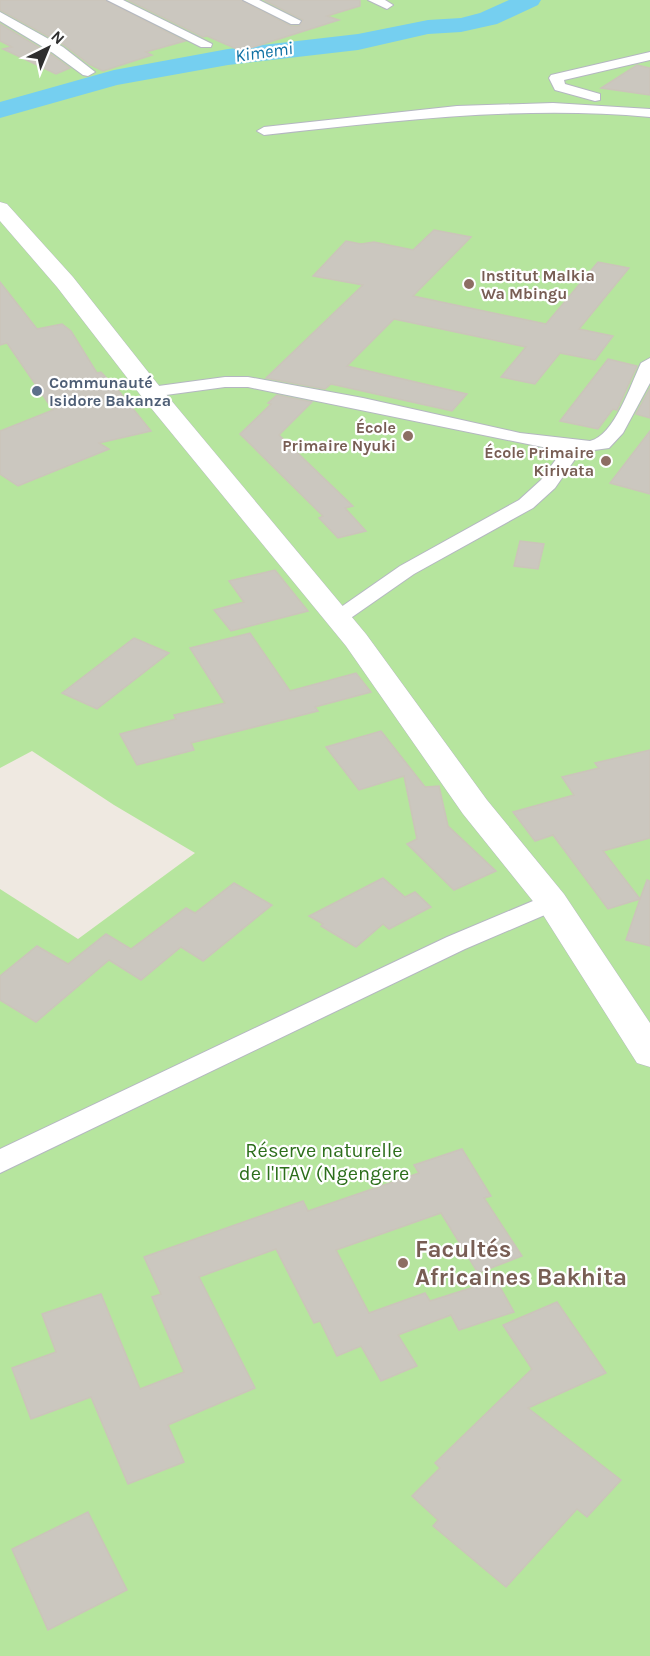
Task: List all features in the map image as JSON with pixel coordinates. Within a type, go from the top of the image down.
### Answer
[{"type":"street","points":[[113,0],[206,44]]},
{"type":"street","points":[[249,0],[295,21]]},
{"type":"street","points":[[374,0],[387,6]]},
{"type":"street","points":[[0,16],[58,50],[88,72]]},
{"type":"street","points":[[650,56],[556,78],[560,87],[573,93],[650,107]]},
{"type":"street","points":[[264,131],[496,106],[555,105],[650,113]]},
{"type":"street","points":[[0,208],[72,292],[151,392],[338,618],[475,807],[552,902],[650,1053]]},
{"type":"street","points":[[151,392],[225,382],[248,382],[574,447],[599,446],[607,441],[625,414],[650,363]]},
{"type":"street","points":[[338,618],[407,570],[526,504],[548,484],[574,447]]},
{"type":"street","points":[[0,1162],[456,943],[552,902]]},
{"type":"green space","name":"Réserve naturelle de l'ITAV (Ngengere","points":[[0,0],[650,0],[650,1656],[0,1656],[0,889],[78,939],[195,853],[114,805],[32,751],[0,768]]},
{"type":"building","points":[[0,0],[105,0],[185,41],[146,52],[152,55],[103,71],[89,64],[64,45],[0,10]]},
{"type":"building","points":[[128,0],[241,0],[291,26],[299,26],[303,20],[264,0],[360,0],[360,6],[327,16],[339,20],[241,51],[207,36],[203,37]]},
{"type":"building","points":[[0,24],[70,68],[56,74],[3,49],[12,47],[0,41]]},
{"type":"building","points":[[637,65],[650,68],[650,95],[601,88]]},
{"type":"building","points":[[434,230],[471,237],[413,296],[546,324],[598,262],[629,268],[579,329],[613,336],[595,360],[560,353],[535,384],[501,377],[526,347],[394,319],[347,366],[467,394],[452,411],[331,384],[325,389],[266,378],[363,285],[313,276],[346,241],[361,244],[374,242],[413,250]]},
{"type":"building","points":[[0,282],[37,329],[62,324],[71,331],[97,373],[101,372],[118,390],[151,431],[99,443],[109,449],[18,486],[0,474],[0,431],[53,410],[7,343],[0,345]]},
{"type":"building","points":[[608,359],[637,366],[617,410],[613,409],[598,429],[560,421]]},
{"type":"building","points":[[650,388],[650,418],[636,414]]},
{"type":"building","points":[[277,395],[312,402],[279,435],[353,506],[345,508],[366,531],[338,538],[319,518],[323,516],[240,434],[271,404],[268,403]]},
{"type":"building","points":[[650,431],[650,494],[610,483]]},
{"type":"building","points":[[520,541],[544,544],[538,569],[514,566]]},
{"type":"building","points":[[275,570],[308,611],[231,631],[214,610],[244,602],[229,581]]},
{"type":"building","points":[[250,633],[290,691],[356,673],[371,692],[315,707],[318,711],[191,743],[194,750],[137,765],[120,734],[176,719],[174,715],[225,703],[190,648]]},
{"type":"building","points":[[134,638],[169,653],[97,709],[62,693]]},
{"type":"building","points":[[381,731],[425,787],[439,786],[448,826],[496,871],[454,890],[407,844],[417,839],[404,776],[359,790],[326,747]]},
{"type":"building","points":[[650,750],[650,838],[603,851],[640,899],[608,909],[553,835],[535,841],[513,812],[574,795],[562,777],[599,768],[595,763]]},
{"type":"building","points":[[383,878],[405,897],[415,892],[431,907],[389,929],[383,924],[356,947],[309,916]]},
{"type":"building","points":[[647,880],[650,881],[650,946],[626,940]]},
{"type":"building","points":[[234,883],[272,905],[203,961],[181,947],[141,980],[109,960],[36,1022],[0,1000],[0,976],[37,946],[68,964],[106,934],[131,949],[186,908],[195,913]]},
{"type":"building","points":[[462,1149],[491,1196],[484,1198],[522,1256],[478,1273],[441,1213],[336,1250],[369,1313],[425,1293],[430,1301],[496,1280],[514,1312],[459,1330],[451,1315],[398,1335],[417,1366],[381,1381],[361,1346],[337,1356],[320,1321],[314,1323],[276,1249],[199,1277],[255,1388],[168,1425],[184,1462],[128,1484],[91,1397],[31,1419],[12,1368],[56,1352],[42,1314],[101,1294],[140,1389],[184,1372],[152,1297],[161,1294],[144,1257],[303,1201],[308,1211],[419,1173],[414,1165]]},
{"type":"building","points":[[557,1302],[606,1373],[528,1408],[621,1480],[587,1517],[577,1509],[506,1587],[433,1526],[438,1520],[412,1496],[440,1468],[435,1463],[532,1369],[503,1325]]},
{"type":"building","points":[[88,1512],[127,1590],[48,1630],[12,1549]]},
{"type":"waterway","name":"Kimemi","points":[[0,110],[114,78],[228,57],[358,42],[428,27],[461,25],[488,19],[529,0]]},
{"type":"place","name":"Institut Malkia Wa Mbingu","points":[[469,284]]},
{"type":"place","name":"Communauté Isidore Bakanza","points":[[37,391]]},
{"type":"place","name":"École Primaire Nyuki","points":[[408,436]]},
{"type":"place","name":"École Primaire Kirivata","points":[[606,461]]},
{"type":"place","name":"Facultés Africaines Bakhita","points":[[403,1263]]}]
